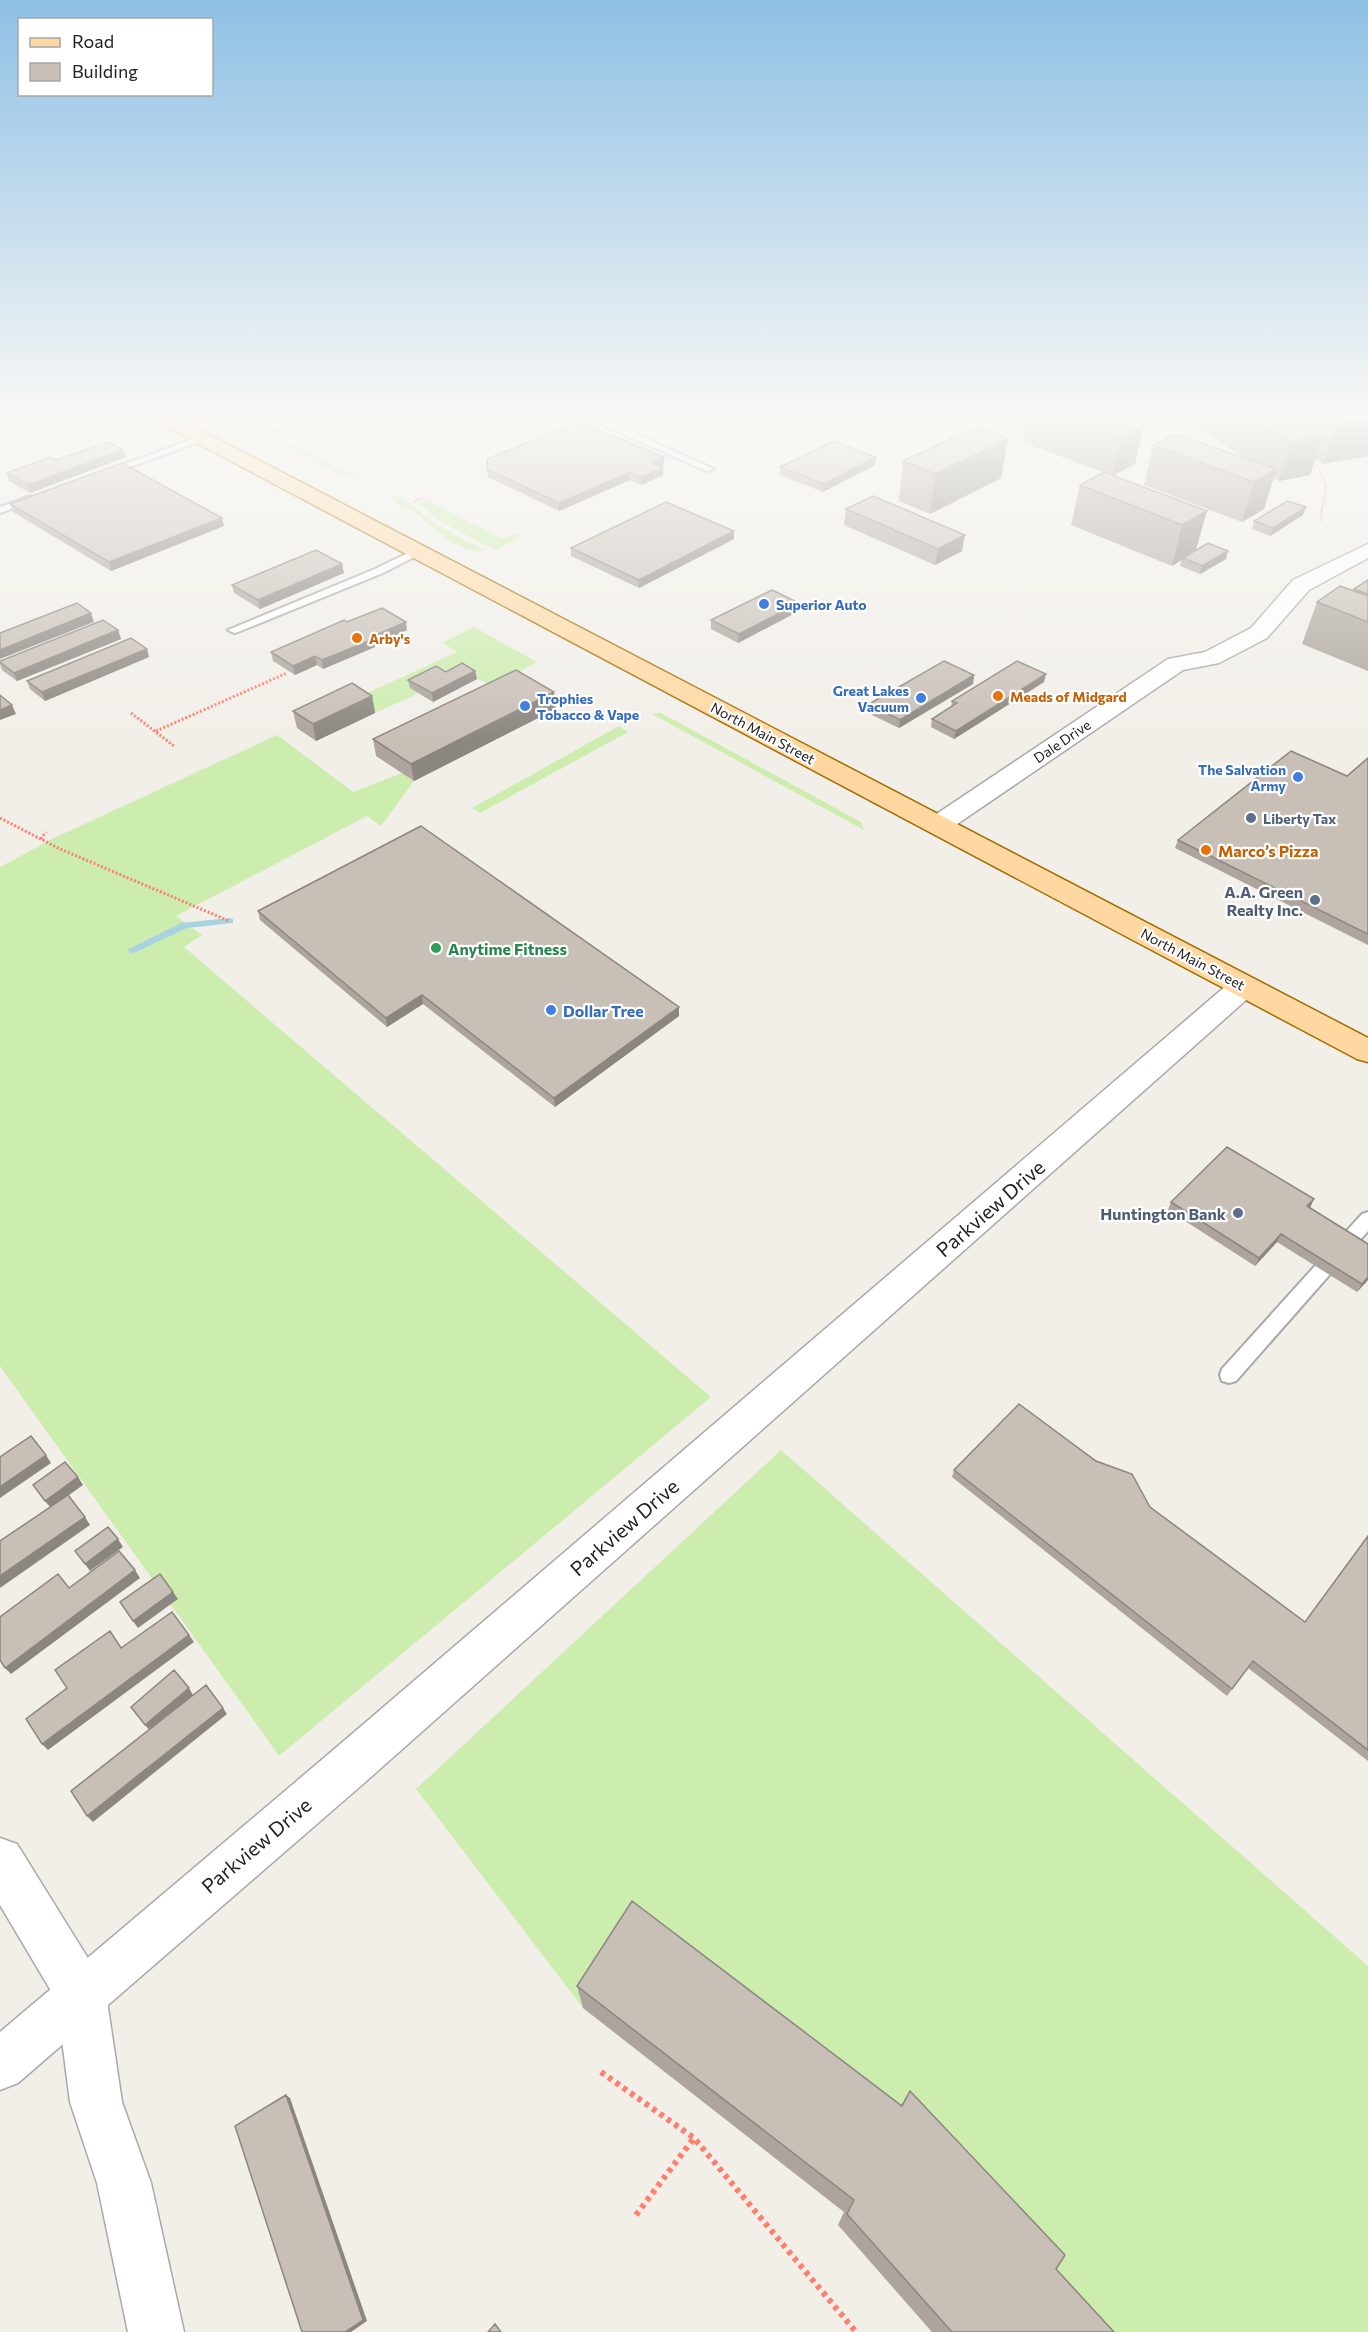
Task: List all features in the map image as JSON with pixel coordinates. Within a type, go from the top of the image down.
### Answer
[{"type":"main road","name":"North Main Street","points":[[363,524],[1368,1051]]},
{"type":"street","name":"Dale Drive","points":[[938,825],[1176,664],[1211,658],[1259,633],[1301,585],[1368,549]]},
{"type":"street","name":"Parkview Drive","points":[[0,2065],[347,1768],[1244,986]]},
{"type":"street","points":[[0,1861],[81,1994],[96,2102],[124,2183],[156,2332]]},
{"type":"lane","points":[[234,630],[379,571],[416,552]]},
{"type":"lane","points":[[1229,1375],[1368,1219]]},
{"type":"path","points":[[156,731],[287,673]]},
{"type":"path","points":[[131,712],[174,746]]},
{"type":"path","points":[[0,818],[41,839],[229,921]]},
{"type":"path","points":[[41,839],[46,832]]},
{"type":"path","points":[[601,2072],[694,2138],[856,2332]]},
{"type":"path","points":[[636,2215],[694,2138]]},
{"type":"green space","points":[[428,524],[435,524],[486,551],[466,549],[440,534]]},
{"type":"green space","points":[[445,524],[474,524],[502,538],[519,533],[520,537],[495,550]]},
{"type":"green space","points":[[474,627],[537,662],[493,686],[463,672],[410,688],[419,693],[375,713],[354,699],[457,652],[443,643]]},
{"type":"green space","points":[[661,713],[861,822],[864,830],[652,714]]},
{"type":"green space","points":[[619,726],[628,732],[480,813],[472,808]]},
{"type":"green space","points":[[277,735],[353,792],[402,773],[414,781],[381,826],[367,816],[176,916],[202,935],[184,947],[711,1397],[279,1756],[0,1366],[0,867],[54,838]]},
{"type":"green space","points":[[781,1450],[1368,1966],[1368,2332],[1085,2332],[583,2008],[416,1789]]},
{"type":"building","points":[[44,524],[207,524],[109,562]]},
{"type":"building","points":[[621,524],[717,524],[734,531],[639,580],[571,548]]},
{"type":"building","points":[[880,524],[939,524],[965,535],[938,549]]},
{"type":"building","points":[[1262,524],[1280,524],[1273,528]]},
{"type":"building","points":[[1208,543],[1228,551],[1202,566],[1183,558]]},
{"type":"building","points":[[316,550],[342,564],[258,600],[232,585]]},
{"type":"building","points":[[1368,580],[1368,594],[1354,589]]},
{"type":"building","points":[[1340,586],[1368,596],[1368,622],[1317,602]]},
{"type":"building","points":[[772,590],[799,603],[739,634],[711,620]]},
{"type":"building","points":[[77,603],[91,613],[0,650],[0,633]]},
{"type":"building","name":"Arby's","points":[[382,608],[406,622],[371,637],[374,639],[322,660],[315,656],[293,666],[271,652],[344,620],[347,622]]},
{"type":"building","points":[[103,620],[118,630],[14,673],[0,662],[0,661]]},
{"type":"building","points":[[131,638],[147,649],[42,692],[27,681]]},
{"type":"building","name":"Great Lakes Vacuum","points":[[944,661],[974,675],[900,720],[869,704]]},
{"type":"building","name":"Meads of Midgard","points":[[1017,661],[1046,674],[956,731],[932,719],[957,703],[952,701]]},
{"type":"building","points":[[462,663],[475,671],[432,693],[408,680],[436,666],[446,672]]},
{"type":"building","points":[[516,670],[554,692],[411,764],[373,739]]},
{"type":"building","points":[[352,683],[372,696],[313,724],[293,711]]},
{"type":"building","points":[[0,695],[12,705],[0,710]]},
{"type":"building","points":[[1291,751],[1347,776],[1368,758],[1368,934],[1178,840]]},
{"type":"building","points":[[421,826],[679,1007],[554,1098],[422,995],[386,1018],[258,911]]},
{"type":"building","name":"Huntington Bank","points":[[1227,1147],[1314,1199],[1307,1206],[1368,1244],[1368,1277],[1362,1284],[1281,1234],[1259,1258],[1171,1202]]},
{"type":"building","points":[[1019,1404],[1096,1461],[1132,1474],[1150,1507],[1305,1622],[1368,1536],[1368,1750],[1253,1661],[1232,1689],[954,1470]]},
{"type":"building","points":[[31,1436],[46,1455],[0,1487],[0,1457]]},
{"type":"building","points":[[65,1462],[78,1477],[45,1501],[33,1485]]},
{"type":"building","points":[[68,1495],[85,1517],[0,1576],[0,1541]]},
{"type":"building","points":[[108,1527],[118,1539],[85,1564],[75,1551]]},
{"type":"building","points":[[119,1551],[135,1570],[5,1668],[0,1660],[0,1617],[58,1574],[69,1588]]},
{"type":"building","points":[[160,1574],[173,1592],[133,1621],[120,1602]]},
{"type":"building","points":[[172,1612],[189,1635],[42,1744],[26,1719],[67,1688],[55,1670],[110,1631],[121,1648]]},
{"type":"building","points":[[174,1670],[189,1688],[145,1725],[131,1707]]},
{"type":"building","points":[[206,1685],[223,1708],[87,1816],[71,1791]]},
{"type":"building","points":[[632,1901],[902,2106],[910,2091],[1065,2255],[1056,2269],[1114,2332],[952,2332],[847,2214],[854,2200],[577,1986]]},
{"type":"building","points":[[286,2095],[363,2320],[345,2332],[302,2332],[235,2126]]},
{"type":"building","points":[[495,2324],[501,2332],[488,2332]]},
{"type":"waterway","points":[[132,950],[185,925],[229,921]]},
{"type":"place","name":"Superior Auto","points":[[764,604]]},
{"type":"place","name":"Arby's","points":[[357,638]]},
{"type":"place","name":"Meads of Midgard","points":[[998,696]]},
{"type":"place","name":"Great Lakes Vacuum","points":[[921,698]]},
{"type":"place","name":"Trophies Tobacco & Vape","points":[[525,706]]},
{"type":"place","name":"The Salvation Army","points":[[1298,777]]},
{"type":"place","name":"Liberty Tax","points":[[1251,818]]},
{"type":"place","name":"Marco’s Pizza","points":[[1206,850]]},
{"type":"place","name":"A.A. Green Realty Inc.","points":[[1315,900]]},
{"type":"place","name":"Anytime Fitness","points":[[436,948]]},
{"type":"place","name":"Dollar Tree","points":[[551,1010]]},
{"type":"place","name":"Huntington Bank","points":[[1238,1213]]}]
